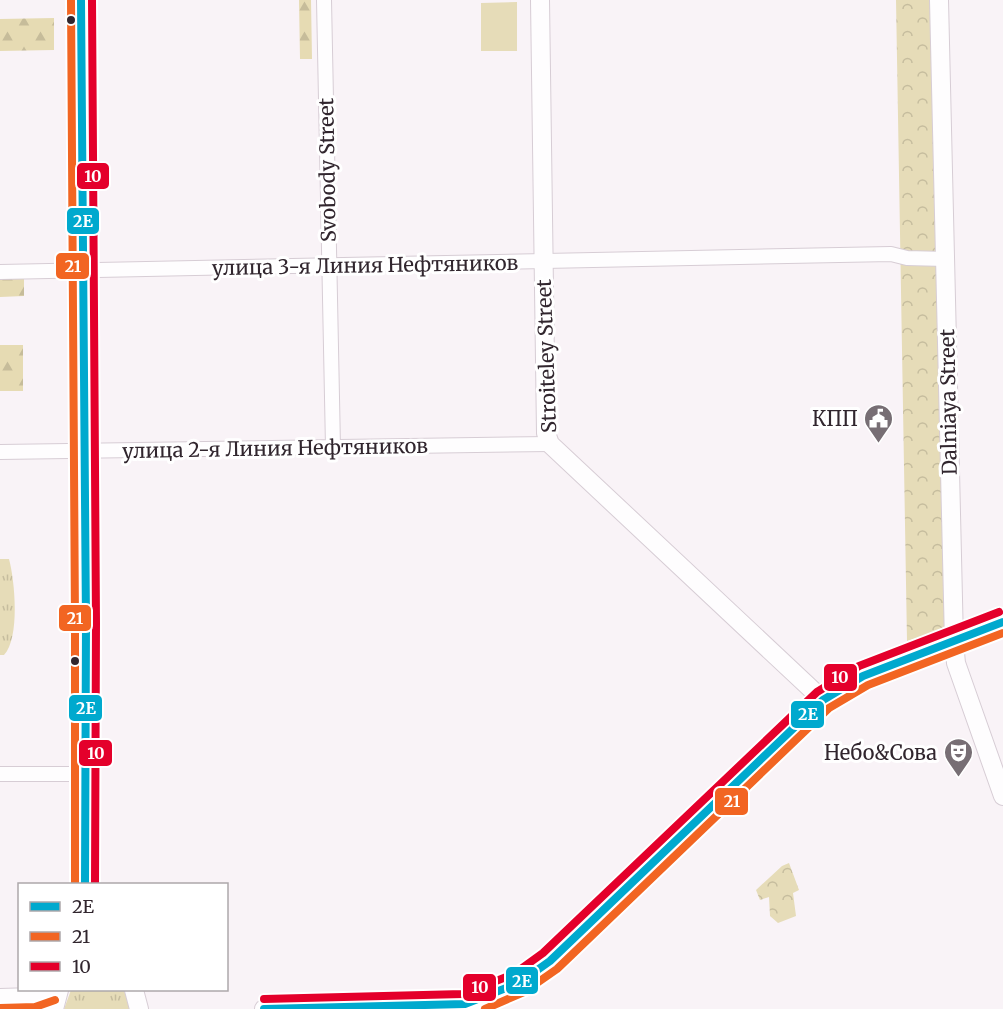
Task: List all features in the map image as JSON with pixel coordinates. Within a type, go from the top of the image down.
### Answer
[{"type":"main road","points":[[81,0],[85,883]]},
{"type":"main road","name":"Stroiteley Street","points":[[540,0],[546,433],[550,444],[823,700]]},
{"type":"main road","name":"Dalniaya Street","points":[[939,0],[954,642],[956,663],[1003,796]]},
{"type":"main road","points":[[264,1009],[447,1006],[488,997],[519,983],[561,951],[823,700],[862,676],[1003,622]]},
{"type":"main road","points":[[0,998],[33,997],[48,991]]},
{"type":"main road","points":[[54,1009],[59,991]]},
{"type":"street","name":"Svobody Street","points":[[324,0],[333,447]]},
{"type":"street","name":"улица 3-я Линия Нефтяников","points":[[0,272],[887,254],[907,258],[945,259]]},
{"type":"street","name":"улица 2-я Линия Нефтяников","points":[[0,452],[550,444]]},
{"type":"street","points":[[0,774],[86,774]]},
{"type":"green space","points":[[299,0],[311,0],[312,59],[300,59]]},
{"type":"green space","points":[[896,0],[933,0],[947,618],[942,631],[907,641]]},
{"type":"green space","points":[[517,2],[517,51],[481,51],[481,3]]},
{"type":"green space","points":[[54,18],[54,50],[0,51],[0,19]]},
{"type":"green space","points":[[0,279],[24,279],[24,296],[0,297]]},
{"type":"green space","points":[[0,345],[23,345],[23,391],[0,391]]},
{"type":"green space","points":[[0,559],[9,559],[15,609],[12,636],[4,655],[0,655]]},
{"type":"green space","points":[[789,863],[799,890],[793,893],[796,916],[778,923],[770,916],[769,897],[760,900],[756,890],[782,866]]},
{"type":"green space","points":[[71,991],[124,991],[130,1009],[64,1009]]},
{"type":"transit line","name":"21","points":[[71,0],[75,883]]},
{"type":"transit line","name":"2Е","points":[[81,0],[86,623],[85,883]]},
{"type":"transit line","name":"10","points":[[92,0],[96,623],[95,883]]},
{"type":"transit line","name":"10","points":[[264,999],[463,994],[514,974],[543,953],[817,692],[859,666],[999,612]]},
{"type":"transit line","name":"2Е","points":[[264,1009],[465,1004],[519,983],[550,961],[823,700],[863,676],[1003,622]]},
{"type":"transit line","name":"21","points":[[485,1009],[524,992],[557,969],[829,708],[868,685],[1003,633]]},
{"type":"transit line","name":"21","points":[[0,1008],[35,1007],[55,1000]]},
{"type":"place","name":"КПП","points":[[879,444]]},
{"type":"place","name":"Небо&Сова","points":[[958,778]]}]
